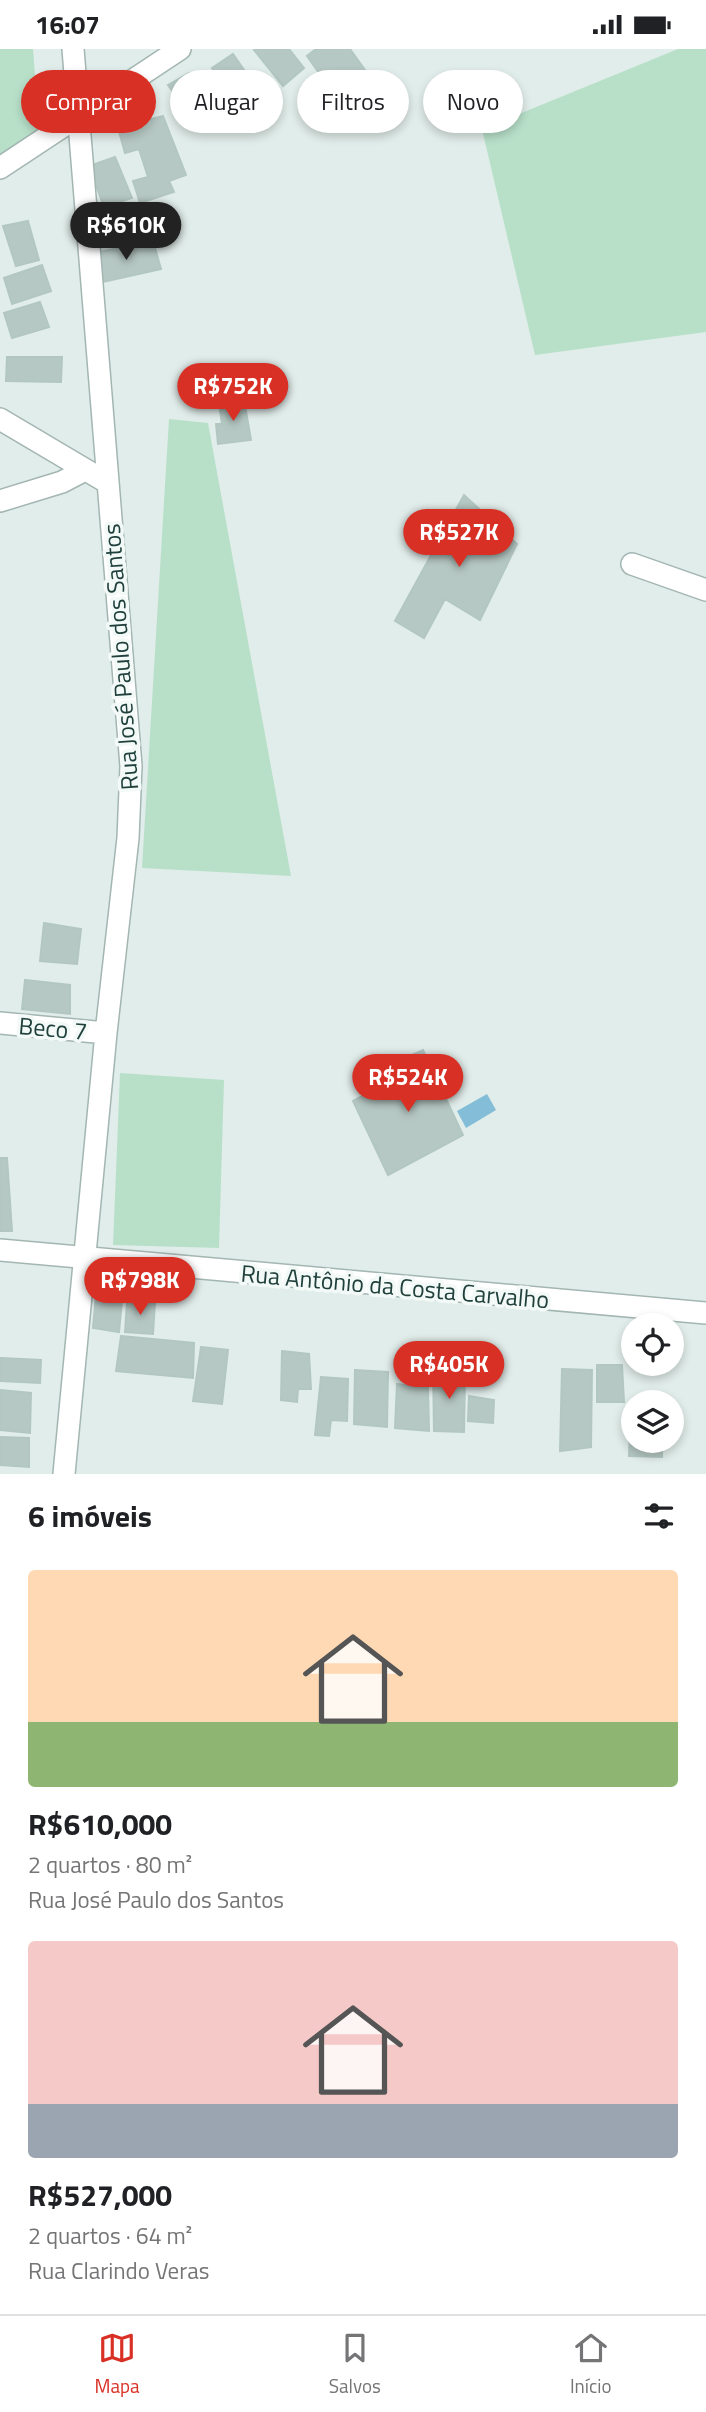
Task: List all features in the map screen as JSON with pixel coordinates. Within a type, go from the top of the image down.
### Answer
[{"type":"street","name":"Rua José Paulo dos Santos","points":[[74,49],[75,70]]},
{"type":"street","points":[[148,70],[180,49]]},
{"type":"street","points":[[0,169],[54,133]]},
{"type":"street","name":"Rua José Paulo dos Santos","points":[[64,1474],[106,1034],[128,838],[131,765],[79,133]]},
{"type":"street","points":[[0,419],[108,483]]},
{"type":"street","points":[[0,501],[62,482],[85,470]]},
{"type":"street","points":[[632,564],[706,590]]},
{"type":"street","name":"Beco 7","points":[[0,1023],[106,1034]]},
{"type":"street","name":"Rua Antônio da Costa Carvalho","points":[[0,1250],[706,1313]]},
{"type":"green space","points":[[0,49],[33,49],[35,70],[21,70],[21,133],[39,133],[40,142],[0,166]]},
{"type":"green space","points":[[678,49],[706,49],[706,332],[535,355],[483,133],[523,133],[523,112]]},
{"type":"green space","points":[[169,419],[208,423],[291,876],[142,868]]},
{"type":"green space","points":[[120,1073],[224,1080],[219,1248],[113,1245]]},
{"type":"water","points":[[487,1094],[496,1110],[466,1128],[457,1111]]},
{"type":"building","points":[[289,49],[304,68],[297,70],[297,74],[283,86],[283,70],[270,70],[254,50]]},
{"type":"building","points":[[316,49],[350,49],[365,70],[317,70],[307,56]]},
{"type":"building","points":[[233,54],[244,70],[213,70],[212,68]]},
{"type":"building","points":[[163,116],[186,175],[169,181],[174,192],[140,203],[133,181],[148,177],[139,149],[125,153],[119,133],[156,133],[156,118]]},
{"type":"building","points":[[115,157],[132,198],[104,207],[89,166]]},
{"type":"building","points":[[28,221],[39,260],[16,266],[3,226]]},
{"type":"building","points":[[153,241],[161,269],[98,283],[94,253]]},
{"type":"building","points":[[42,265],[51,291],[12,304],[4,278]]},
{"type":"building","points":[[40,302],[49,327],[12,338],[4,313]]},
{"type":"building","points":[[7,357],[62,357],[61,382],[6,381]]},
{"type":"building","points":[[244,400],[251,440],[218,444],[216,424],[222,424],[219,403]]},
{"type":"building","points":[[464,495],[517,544],[480,620],[445,599],[424,638],[395,621]]},
{"type":"building","points":[[44,923],[81,929],[77,964],[40,961]]},
{"type":"building","points":[[25,980],[70,985],[70,1014],[22,1009]]},
{"type":"building","points":[[423,1050],[463,1135],[388,1175],[353,1101],[389,1082],[382,1068]]},
{"type":"building","points":[[0,1158],[7,1158],[12,1231],[0,1231]]},
{"type":"building","points":[[96,1295],[122,1301],[119,1332],[93,1328]]},
{"type":"building","points":[[140,1300],[155,1302],[153,1334],[125,1332],[127,1302],[140,1304]]},
{"type":"building","points":[[121,1336],[194,1343],[193,1378],[116,1371]]},
{"type":"building","points":[[201,1347],[228,1350],[222,1404],[193,1401]]},
{"type":"building","points":[[282,1351],[309,1354],[311,1389],[298,1389],[297,1402],[281,1400]]},
{"type":"building","points":[[1,1358],[41,1360],[40,1383],[0,1381]]},
{"type":"building","points":[[597,1365],[621,1365],[623,1390],[621,1390],[621,1402],[597,1402]]},
{"type":"building","points":[[433,1368],[465,1373],[464,1432],[434,1431]]},
{"type":"building","points":[[562,1369],[592,1370],[591,1447],[560,1451]]},
{"type":"building","points":[[355,1370],[388,1372],[387,1427],[354,1424]]},
{"type":"building","points":[[321,1377],[348,1379],[347,1421],[331,1420],[329,1436],[315,1435]]},
{"type":"building","points":[[397,1384],[428,1388],[429,1431],[395,1428]]},
{"type":"building","points":[[0,1390],[31,1393],[30,1433],[0,1430]]},
{"type":"building","points":[[469,1396],[494,1400],[493,1423],[468,1421]]},
{"type":"building","points":[[0,1437],[29,1438],[29,1467],[0,1465]]},
{"type":"building","points":[[629,1453],[662,1453],[662,1457],[629,1456]]}]
